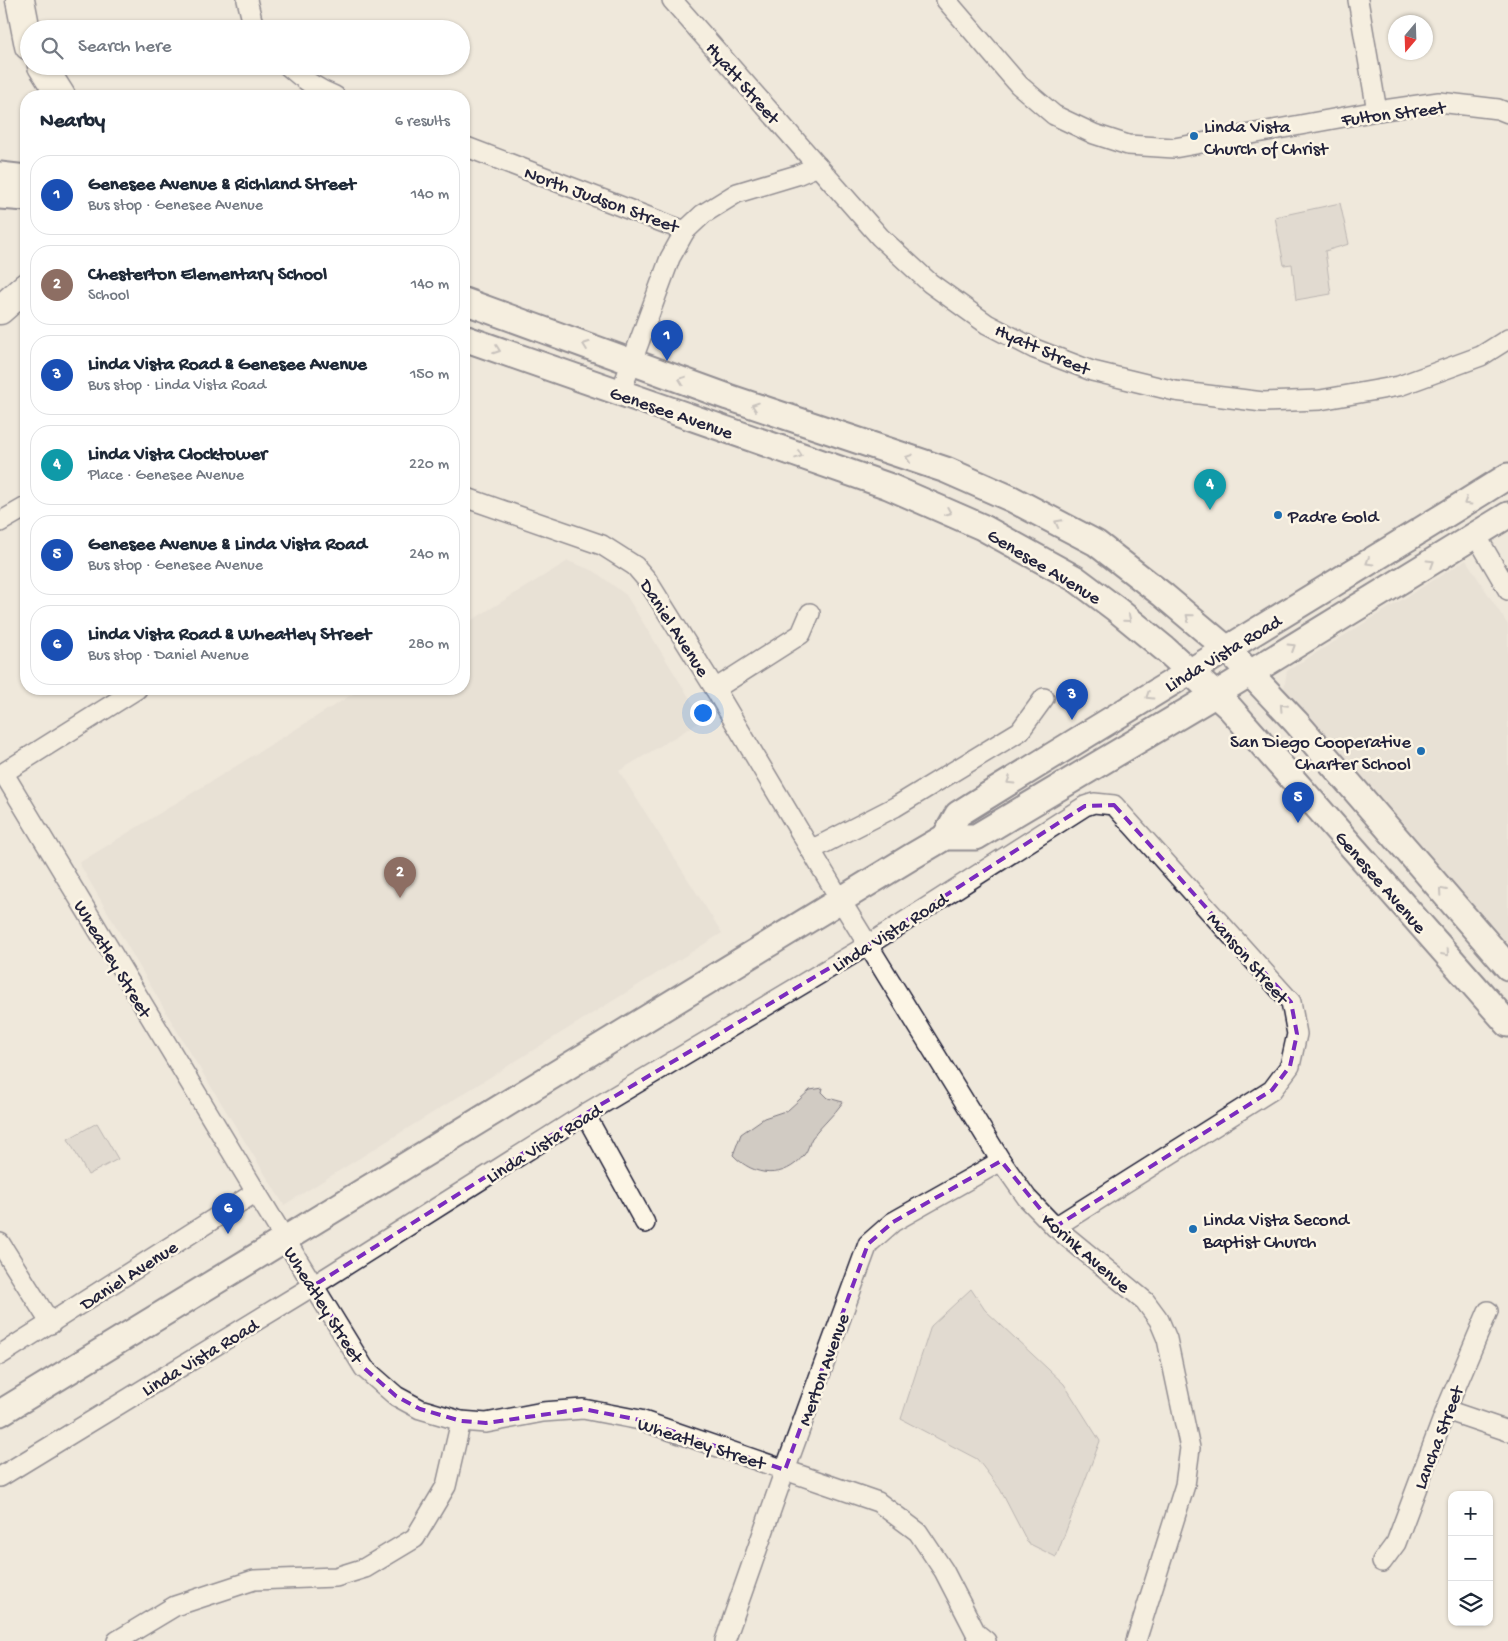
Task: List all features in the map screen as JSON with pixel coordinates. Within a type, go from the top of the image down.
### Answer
[{"type":"highway","points":[[20,0],[24,20]]},
{"type":"highway","points":[[48,75],[57,90]]},
{"type":"highway","points":[[0,310],[20,292]]},
{"type":"main road","points":[[0,174],[20,177]]},
{"type":"main road","points":[[0,196],[20,198]]},
{"type":"main road","name":"Genesee Avenue","points":[[470,303],[728,397],[946,470],[1012,499],[1096,544],[1163,596],[1226,649],[1250,673],[1348,781],[1508,968]]},
{"type":"main road","name":"Genesee Avenue","points":[[470,340],[888,486],[982,527],[1076,579],[1116,609],[1190,671],[1230,708],[1508,1024]]},
{"type":"main road","name":"Linda Vista Road","points":[[0,1413],[945,837],[958,814],[1508,476]]},
{"type":"main road","name":"Linda Vista Road","points":[[945,837],[976,837],[1216,694],[1508,515]]},
{"type":"street","points":[[246,0],[252,20]]},
{"type":"street","name":"Hyatt Street","points":[[672,0],[880,237],[930,284],[988,324],[1035,349],[1092,371],[1175,392],[1263,402],[1320,400],[1398,386],[1481,356],[1508,339]]},
{"type":"street","name":"Fulton Street","points":[[946,0],[1019,85],[1054,114],[1094,134],[1128,145],[1174,148],[1377,111],[1439,102],[1498,109],[1508,113]]},
{"type":"street","points":[[1358,0],[1377,111]]},
{"type":"street","points":[[298,75],[324,90]]},
{"type":"street","name":"North Judson Street","points":[[470,148],[686,231],[703,214],[737,193],[797,175],[818,166]]},
{"type":"street","points":[[620,394],[670,258],[686,231]]},
{"type":"street","name":"Daniel Avenue","points":[[470,499],[602,544],[635,566],[647,580],[715,689],[841,901]]},
{"type":"street","points":[[0,522],[20,510]]},
{"type":"street","points":[[1476,535],[1508,590]]},
{"type":"street","points":[[715,689],[801,634],[810,613]]},
{"type":"street","points":[[2,775],[128,695]]},
{"type":"street","points":[[811,850],[895,807],[1020,731],[1044,698]]},
{"type":"street","name":"Wheatley Street","points":[[2,775],[364,1368],[396,1396],[420,1409],[461,1421],[486,1423],[543,1412],[584,1409],[640,1420],[878,1502],[918,1532],[944,1571],[976,1632],[986,1641]]},
{"type":"street","name":"Manson Street","points":[[1055,1227],[1272,1090],[1290,1066],[1297,1034],[1291,1002],[1114,805],[1094,803],[1085,806]]},
{"type":"street","name":"Linda Vista Road","points":[[0,1477],[313,1286],[585,1114],[868,945],[1085,806]]},
{"type":"street","name":"Korink Avenue","points":[[841,901],[1000,1162],[1027,1198],[1055,1227],[1144,1301],[1159,1320],[1167,1339],[1190,1448],[1185,1485],[1136,1641]]},
{"type":"street","points":[[585,1114],[645,1223]]},
{"type":"street","name":"Merton Avenue","points":[[725,1641],[785,1470],[868,1244],[893,1222],[1000,1162]]},
{"type":"street","name":"Daniel Avenue","points":[[0,1355],[256,1192]]},
{"type":"street","points":[[0,1243],[51,1324]]},
{"type":"street","name":"Lancha Street","points":[[1382,1562],[1396,1543],[1446,1410],[1488,1311]]},
{"type":"street","points":[[1446,1410],[1508,1430]]},
{"type":"street","points":[[117,1641],[175,1606],[254,1580],[336,1577],[365,1568],[415,1538],[446,1486],[461,1421]]},
{"type":"highlighted area","points":[[1114,805],[1291,1002],[1297,1034],[1290,1066],[1272,1090],[1055,1227],[1001,1161],[893,1222],[868,1244],[785,1470],[640,1420],[583,1409],[486,1423],[461,1421],[420,1409],[396,1396],[364,1368],[313,1286],[585,1114],[868,945],[1085,806]]},
{"type":"shaded area","points":[[1340,203],[1349,244],[1325,251],[1331,294],[1296,300],[1292,264],[1284,265],[1275,217]]},
{"type":"shaded area","name":"San Diego Cooperative Charter School","points":[[1466,560],[1508,625],[1508,944],[1382,802],[1287,699],[1284,689],[1287,671]]},
{"type":"shaded area","points":[[568,561],[594,571],[626,595],[703,720],[619,771],[722,933],[284,1205],[183,1041],[79,863],[351,695],[470,695],[470,621]]},
{"type":"shaded area","points":[[823,1088],[822,1092],[828,1098],[843,1102],[812,1138],[805,1153],[796,1163],[787,1169],[769,1173],[750,1168],[733,1155],[741,1134],[764,1118],[788,1110],[810,1090]]},
{"type":"shaded area","points":[[97,1123],[118,1159],[88,1175],[68,1139]]},
{"type":"shaded area","points":[[971,1289],[985,1310],[1064,1384],[1100,1441],[1056,1557],[1028,1543],[1000,1489],[977,1459],[901,1419],[931,1326]]},
{"type":"place","name":"Linda Vista Church of Christ","points":[[1194,136]]},
{"type":"place","name":"Genesee Avenue & Richland Street","points":[[667,361]]},
{"type":"place","name":"Linda Vista Clocktower","points":[[1210,510]]},
{"type":"place","name":"Padre Gold","points":[[1278,515]]},
{"type":"place","name":"Linda Vista Road & Genesee Avenue","points":[[1072,720]]},
{"type":"place","name":"San Diego Cooperative Charter School","points":[[1421,751]]},
{"type":"place","name":"Genesee Avenue & Linda Vista Road","points":[[1298,823]]},
{"type":"place","name":"Chesterton Elementary School","points":[[400,898]]},
{"type":"place","name":"Linda Vista Second Baptist Church","points":[[1193,1229]]},
{"type":"place","name":"Linda Vista Road & Wheatley Street","points":[[228,1234]]}]
